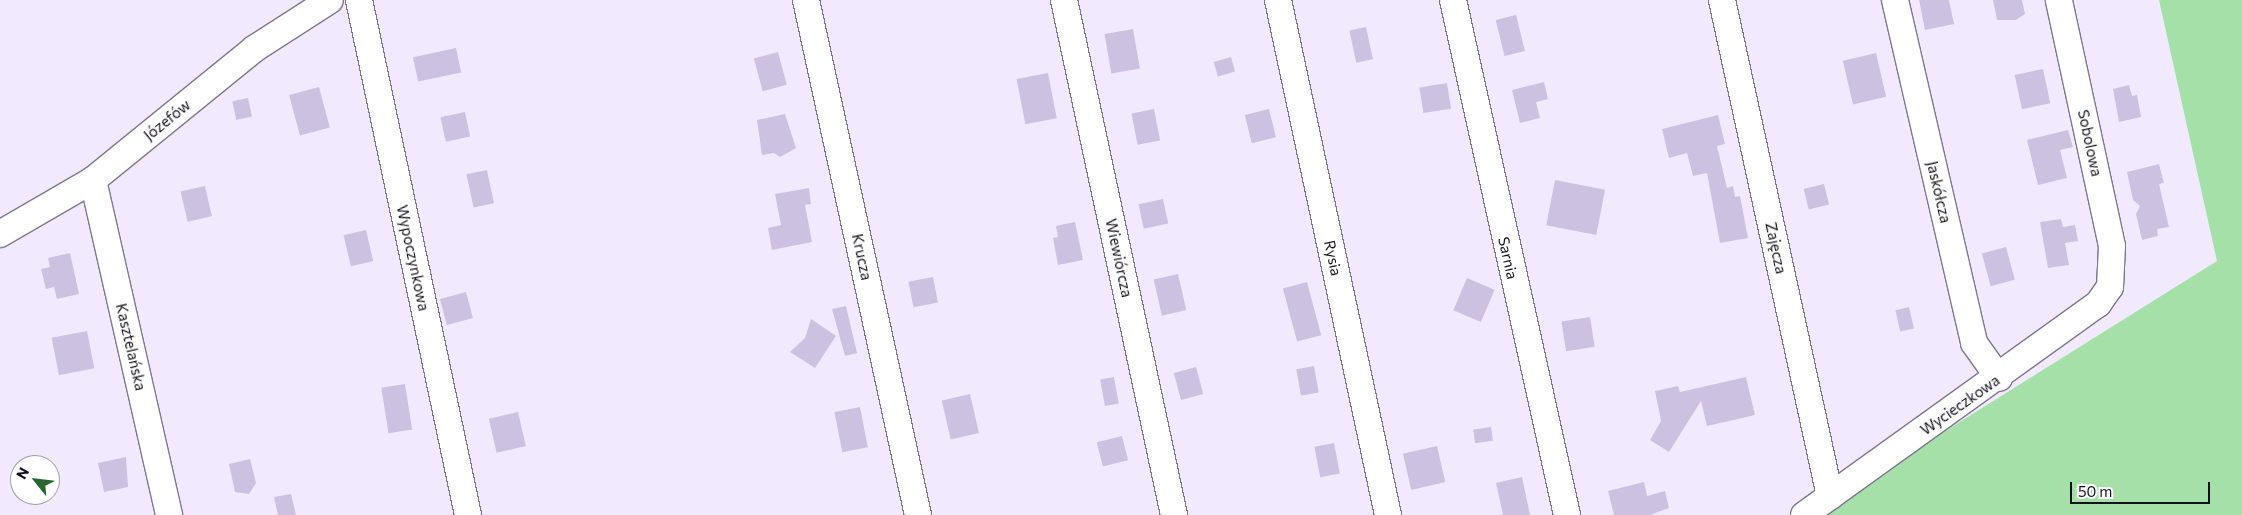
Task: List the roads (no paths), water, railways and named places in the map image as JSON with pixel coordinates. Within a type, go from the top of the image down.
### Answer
[{"type":"street","name":"Józefów","points":[[0,234],[93,180],[254,49],[330,0]]},
{"type":"street","name":"Wypoczynkowa","points":[[359,0],[468,515]]},
{"type":"street","name":"Krucza","points":[[806,0],[918,515]]},
{"type":"street","name":"Wiewiórcza","points":[[1064,0],[1174,515]]},
{"type":"street","name":"Rysia","points":[[1278,0],[1388,515]]},
{"type":"street","name":"Sarnia","points":[[1453,0],[1567,515]]},
{"type":"street","name":"Zajęcza","points":[[1722,0],[1830,496]]},
{"type":"street","name":"Jaskółcza","points":[[1895,0],[1974,343],[1999,378]]},
{"type":"street","name":"Sobolowa","points":[[2059,0],[2112,246],[2110,287]]},
{"type":"street","name":"Kasztelańska","points":[[93,180],[169,515]]},
{"type":"street","name":"Wycieczkowa","points":[[1804,515],[1999,378],[2098,304],[2110,287]]}]
